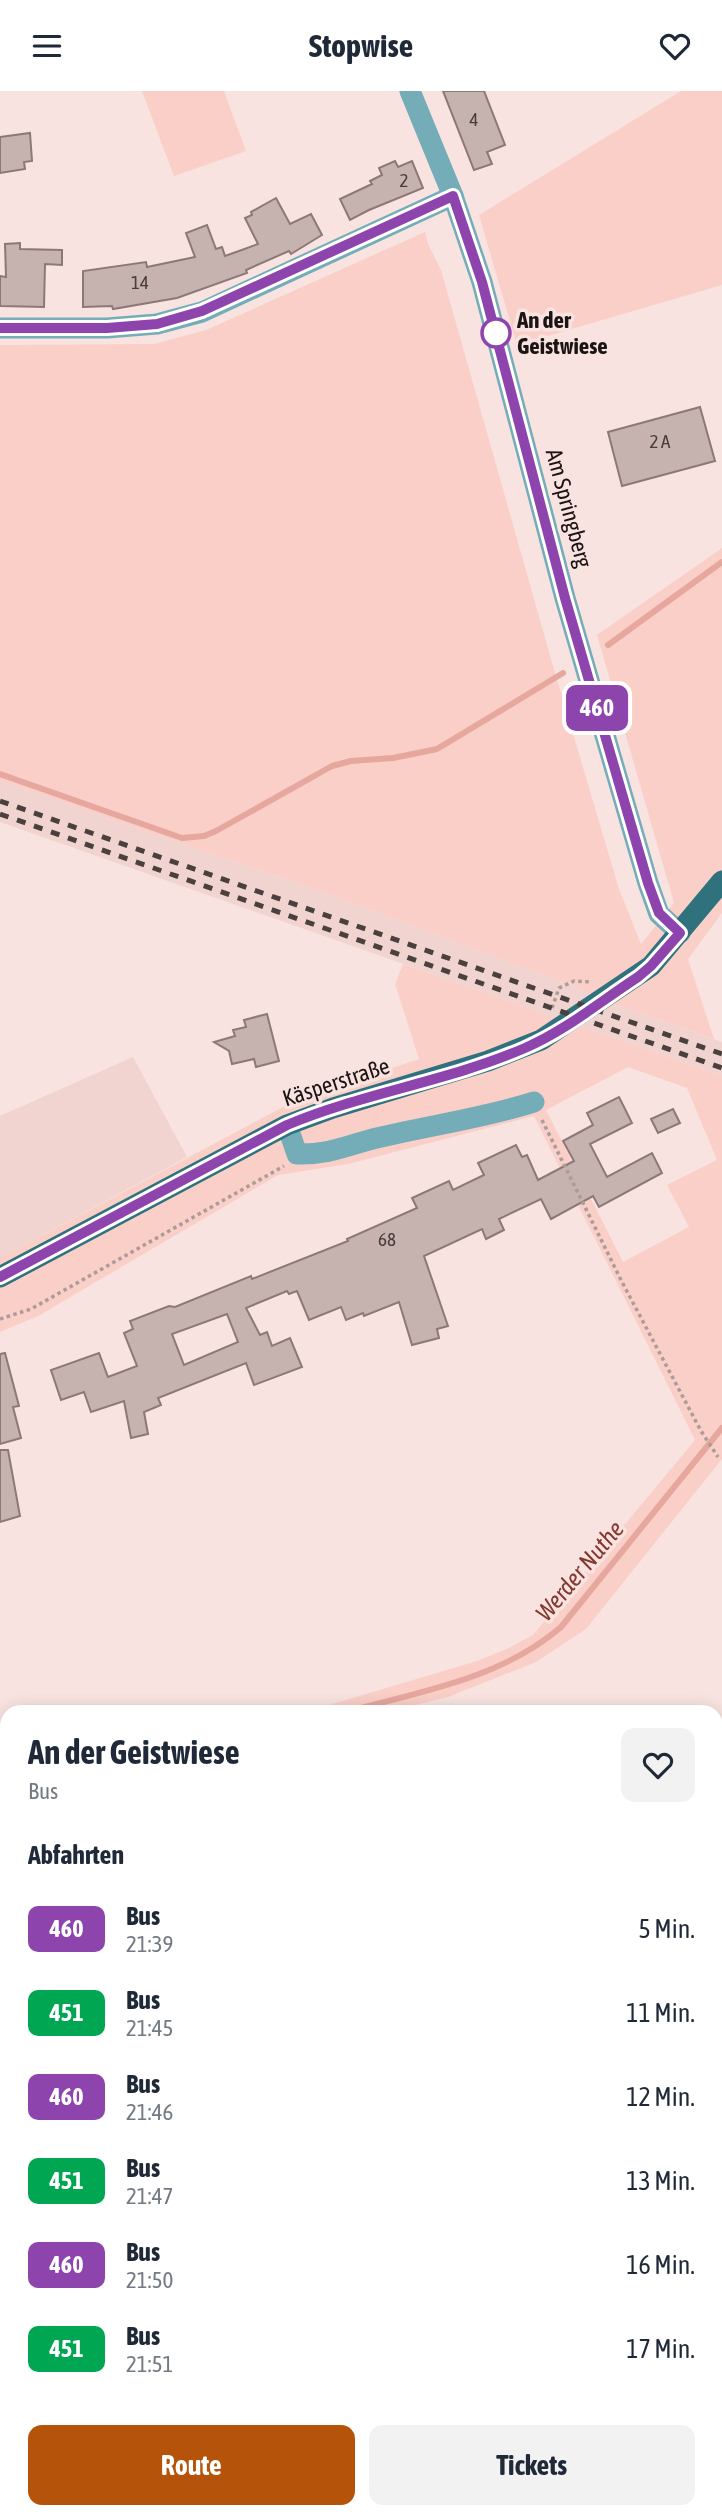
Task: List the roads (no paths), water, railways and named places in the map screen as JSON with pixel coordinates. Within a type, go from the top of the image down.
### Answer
[{"type":"main road","name":"Käsperstraße","points":[[0,1277],[287,1125],[333,1108],[488,1061],[541,1040],[638,977],[680,933],[722,881]]},
{"type":"street","name":"Am Springberg","points":[[410,91],[453,196],[482,282],[565,598],[648,883],[659,913],[680,933]]},
{"type":"street","points":[[0,328],[107,328],[157,324],[202,311],[453,196]]},
{"type":"street","points":[[287,1125],[297,1154],[316,1155],[335,1152],[382,1136],[534,1102]]},
{"type":"waterway","points":[[608,645],[722,562]]},
{"type":"waterway","points":[[0,774],[182,838],[204,836],[332,766],[437,749],[563,673]]},
{"type":"waterway","name":"Werder Nuthe","points":[[373,1705],[488,1671],[538,1644],[561,1627],[722,1428]]},
{"type":"railway","points":[[0,801],[722,1054]]},
{"type":"railway","points":[[0,814],[722,1068]]},
{"type":"place","name":"An der Geistwiese","points":[[496,333]]}]
